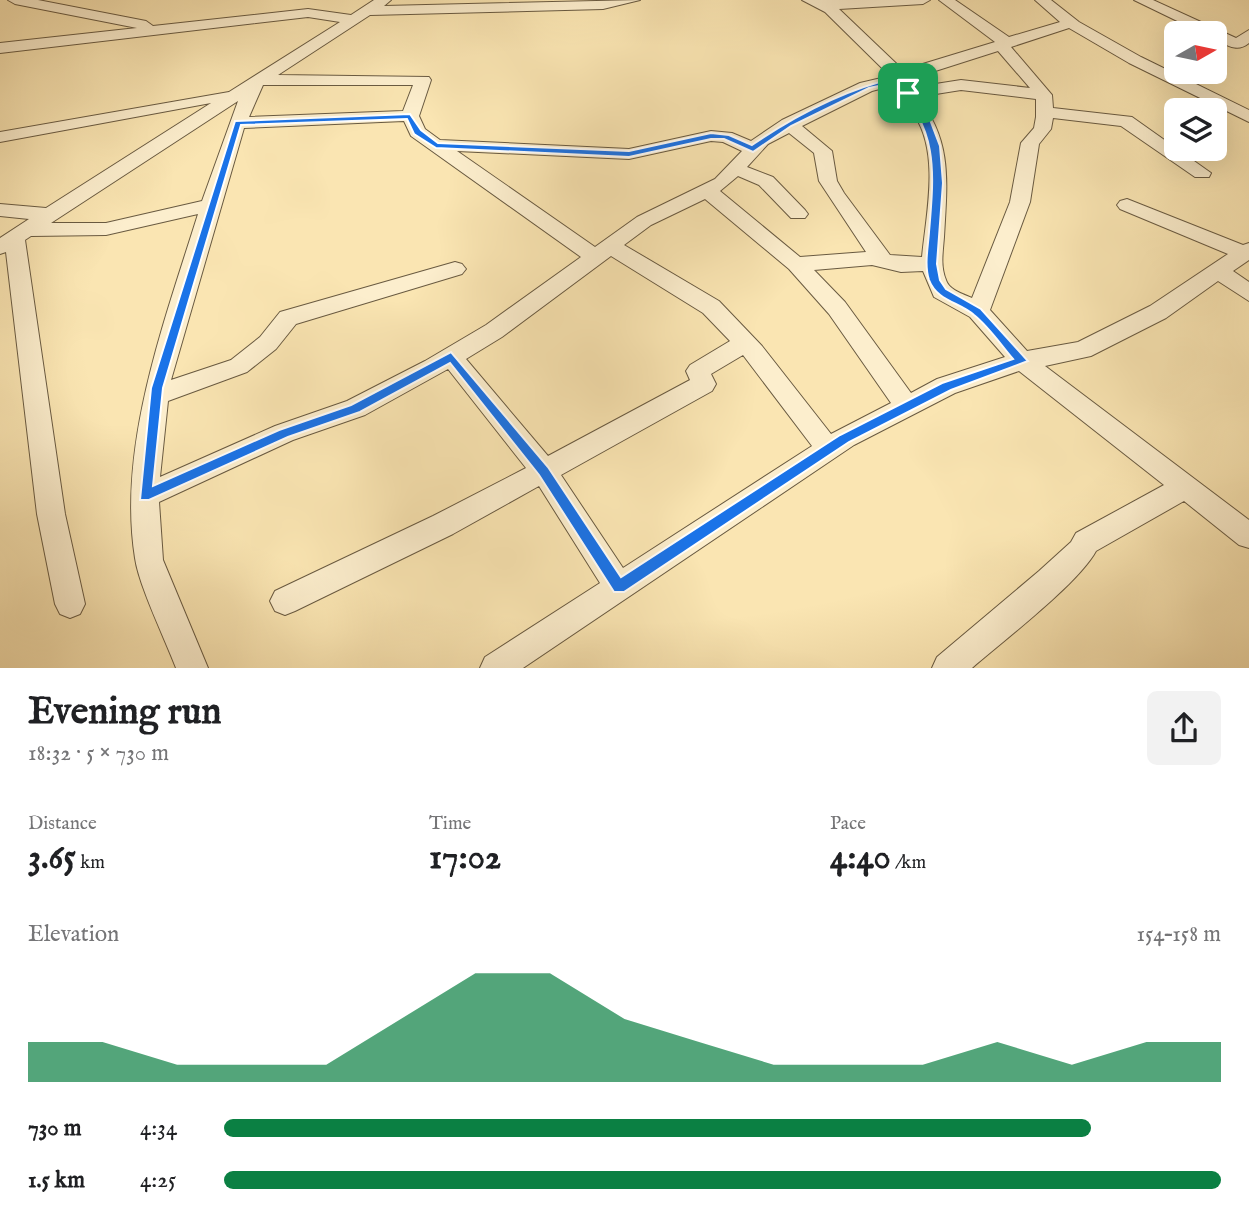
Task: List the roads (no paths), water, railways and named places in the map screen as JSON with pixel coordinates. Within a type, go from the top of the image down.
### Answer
[{"type":"street","points":[[16,0],[171,30]]},
{"type":"street","points":[[308,13],[328,0]]},
{"type":"street","points":[[14,238],[384,0]]},
{"type":"street","points":[[0,48],[308,13],[358,15],[603,5],[632,0]]},
{"type":"street","points":[[789,1],[923,0]]},
{"type":"street","points":[[946,0],[1004,43],[1045,104],[1042,129],[1030,143],[1020,202],[978,312]]},
{"type":"street","points":[[1046,4],[1071,0]]},
{"type":"street","points":[[1141,0],[1245,43]]},
{"type":"street","points":[[814,2],[901,83],[925,117],[935,146],[938,183],[932,264],[935,280],[942,292],[978,312],[1022,361],[1249,536]]},
{"type":"street","points":[[1046,4],[1071,23],[1164,70]]},
{"type":"street","points":[[901,83],[1004,43],[1071,23]]},
{"type":"street","points":[[1227,50],[1245,43]]},
{"type":"street","points":[[0,137],[250,85],[423,80],[410,116],[417,132],[603,252],[711,307],[746,343],[828,449]]},
{"type":"street","points":[[145,496],[284,433],[356,408],[451,357],[494,331],[644,220],[722,183],[753,149],[788,124],[866,87],[901,83],[961,85],[1126,121],[1202,173]]},
{"type":"street","points":[[1191,84],[1249,117]]},
{"type":"street","points":[[192,668],[149,560],[145,496],[157,395],[210,205],[250,85]]},
{"type":"street","points":[[238,123],[410,116]]},
{"type":"street","points":[[788,124],[822,151],[828,181],[835,194],[881,258]]},
{"type":"street","points":[[436,145],[629,154],[711,136],[726,137],[753,149]]},
{"type":"street","points":[[734,169],[766,181],[798,214]]},
{"type":"street","points":[[706,190],[796,264],[837,309],[907,406]]},
{"type":"street","points":[[14,238],[106,229],[210,205]]},
{"type":"street","points":[[1127,205],[1247,252]]},
{"type":"street","points":[[0,210],[51,215]]},
{"type":"street","points":[[14,238],[51,514],[70,604]]},
{"type":"street","points":[[496,668],[828,449],[946,386],[1022,361],[1083,350],[1157,313],[1247,252]]},
{"type":"street","points":[[796,264],[881,258],[901,265],[932,264]]},
{"type":"street","points":[[157,395],[239,366],[268,343],[288,318],[455,269]]},
{"type":"street","points":[[1218,271],[1249,293]]},
{"type":"street","points":[[285,601],[443,525],[704,384],[698,371],[746,343]]},
{"type":"street","points":[[451,357],[544,471],[619,587]]},
{"type":"street","points":[[948,668],[1081,551],[1086,542],[1185,486]]}]
